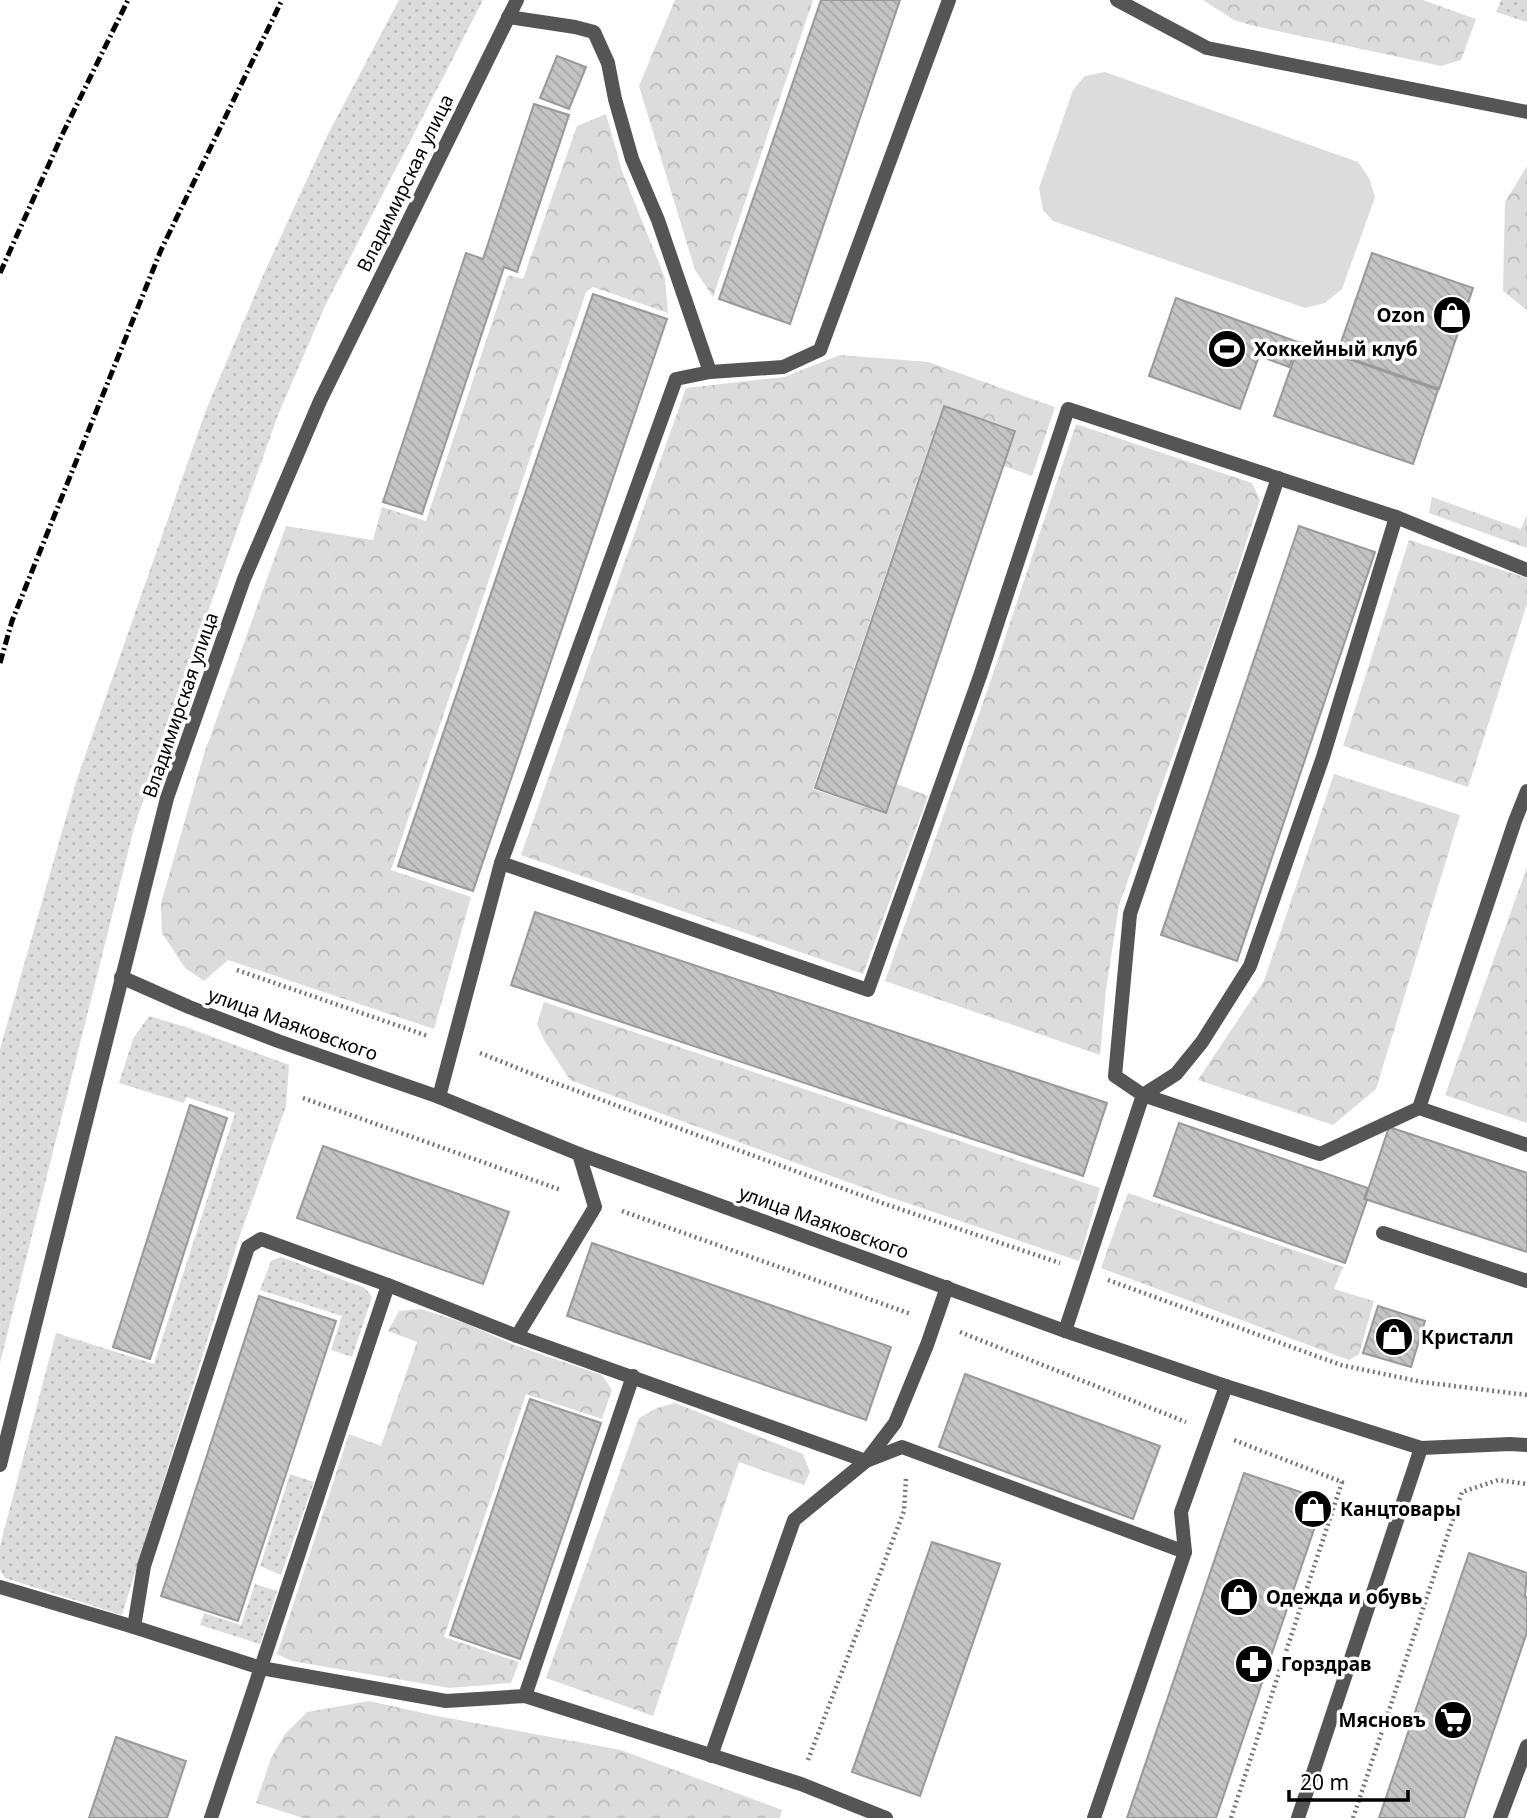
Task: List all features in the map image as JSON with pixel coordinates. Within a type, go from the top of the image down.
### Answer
[{"type":"street","name":"Владимирская улица","points":[[0,1465],[167,798],[244,579],[320,401],[517,0]]},
{"type":"street","points":[[439,1097],[501,863],[676,379],[710,372],[783,367],[820,350],[949,0]]},
{"type":"street","points":[[1116,0],[1208,48],[1527,112]]},
{"type":"street","points":[[508,17],[594,32],[608,63],[632,159],[658,220],[710,372]]},
{"type":"street","points":[[501,863],[868,990],[980,676],[1068,409],[1396,517],[1527,570]]},
{"type":"street","points":[[1278,478],[1130,914],[1115,1076],[1143,1095],[1320,1154],[1419,1108],[1527,1145]]},
{"type":"street","points":[[1065,1331],[1143,1095],[1176,1074],[1202,1042],[1250,966],[1323,757],[1396,517]]},
{"type":"street","points":[[1419,1108],[1527,792]]},
{"type":"street","name":"улица Маяковского","points":[[121,977],[189,1007],[439,1097],[579,1154],[1226,1387],[1421,1448],[1510,1444],[1527,1446]]},
{"type":"street","points":[[517,1336],[595,1206],[579,1154]]},
{"type":"street","points":[[1383,1233],[1527,1281]]},
{"type":"street","points":[[134,1627],[144,1566],[248,1247],[261,1239],[517,1336],[866,1461],[902,1447],[1185,1552]]},
{"type":"street","points":[[211,1818],[388,1285]]},
{"type":"street","points":[[711,1756],[794,1520],[866,1461],[895,1423],[947,1287]]},
{"type":"street","points":[[524,1696],[632,1376]]},
{"type":"street","points":[[1094,1818],[1185,1552],[1181,1511],[1226,1387]]},
{"type":"street","points":[[1298,1818],[1421,1448]]},
{"type":"street","points":[[0,1587],[261,1668],[446,1701],[524,1696],[801,1784],[886,1818]]},
{"type":"street","points":[[1500,1818],[1527,1746]]},
{"type":"path","points":[[237,970],[453,1044],[872,1199],[1341,1365],[1422,1382],[1527,1395]]},
{"type":"path","points":[[303,1098],[566,1191]]},
{"type":"path","points":[[619,1210],[935,1323]]},
{"type":"path","points":[[801,1784],[811,1750],[904,1511],[906,1477],[902,1447]]},
{"type":"path","points":[[1353,1818],[1462,1492],[1498,1480],[1527,1484]]},
{"type":"green space","points":[[399,0],[483,0],[325,306],[278,415],[178,696],[134,828],[0,1363],[0,1049],[77,779],[206,410],[265,271],[327,136]]},
{"type":"green space","points":[[675,0],[813,0],[713,297],[695,270],[639,86]]},
{"type":"green space","points":[[1203,0],[1423,0],[1476,19],[1461,60],[1441,66],[1254,26],[1234,20]]},
{"type":"green space","points":[[1501,0],[1527,0],[1527,22],[1496,12]]},
{"type":"green space","points":[[1105,72],[1358,162],[1369,178],[1375,197],[1342,289],[1325,303],[1305,308],[1053,221],[1043,210],[1039,188],[1073,90],[1085,76]]},
{"type":"green space","points":[[606,114],[622,171],[665,278],[668,313],[593,287],[586,292],[391,870],[471,897],[434,1029],[228,960],[204,981],[185,968],[162,933],[161,903],[204,754],[286,526],[373,540],[382,507],[426,521],[508,275],[523,279],[577,126]]},
{"type":"green space","points":[[1527,166],[1527,310],[1503,291],[1505,202]]},
{"type":"green space","points":[[840,355],[928,362],[1055,407],[1032,476],[1004,466],[1016,430],[943,405],[813,789],[886,814],[897,784],[928,796],[863,974],[521,855],[686,388],[784,377]]},
{"type":"green space","points":[[1076,424],[1252,483],[1260,500],[1219,626],[1119,905],[1106,990],[1100,1055],[885,981],[991,680]]},
{"type":"green space","points":[[1432,497],[1521,529],[1527,515],[1527,548],[1429,513]]},
{"type":"green space","points":[[1409,540],[1527,578],[1527,604],[1468,787],[1343,746]]},
{"type":"green space","points":[[1334,774],[1460,815],[1376,1089],[1333,1125],[1198,1080],[1264,981]]},
{"type":"green space","points":[[1527,867],[1527,1123],[1445,1095]]},
{"type":"green space","points":[[544,1002],[1100,1188],[1079,1261],[886,1196],[570,1080],[537,1024]]},
{"type":"green space","points":[[149,1016],[289,1065],[286,1106],[239,1238],[122,1615],[5,1578],[0,1570],[0,1546],[56,1333],[154,1364],[235,1113],[186,1097],[184,1103],[119,1083],[133,1039]]},
{"type":"green space","points":[[1128,1193],[1343,1267],[1334,1289],[1374,1301],[1359,1354],[1349,1360],[1101,1268]]},
{"type":"green space","points":[[281,1257],[365,1288],[372,1297],[352,1357],[331,1350],[342,1316],[260,1290],[271,1261]]},
{"type":"green space","points":[[421,1309],[602,1375],[612,1390],[602,1419],[526,1394],[444,1637],[519,1662],[511,1683],[449,1688],[292,1661],[277,1654],[349,1434],[381,1446],[417,1342],[388,1331],[399,1311]]},
{"type":"green space","points":[[675,1403],[803,1454],[810,1472],[804,1485],[739,1462],[653,1716],[546,1678],[639,1418],[657,1408]]},
{"type":"green space","points":[[290,1474],[314,1482],[281,1575],[260,1566]]},
{"type":"green space","points":[[255,1584],[277,1591],[260,1644],[200,1625],[204,1613],[241,1625]]},
{"type":"green space","points":[[369,1701],[621,1750],[782,1810],[780,1818],[303,1818],[256,1803],[271,1758],[285,1734],[307,1712]]},
{"type":"building","points":[[821,0],[900,0],[790,324],[719,299]]},
{"type":"building","points":[[557,56],[586,67],[569,109],[540,98]]},
{"type":"building","points":[[534,104],[569,115],[517,272],[504,267],[422,514],[383,502],[466,253],[483,259]]},
{"type":"building","points":[[1372,253],[1473,288],[1439,389],[1337,354]]},
{"type":"building","points":[[593,294],[667,319],[473,891],[398,866]]},
{"type":"building","name":"Хоккейный клуб","points":[[1176,298],[1298,342],[1289,367],[1259,356],[1240,409],[1149,376]]},
{"type":"building","points":[[1300,342],[1438,390],[1413,464],[1274,416]]},
{"type":"building","points":[[944,406],[1015,431],[886,813],[815,788]]},
{"type":"building","points":[[1299,526],[1375,552],[1237,961],[1161,935]]},
{"type":"building","points":[[535,912],[1107,1103],[1083,1176],[511,985]]},
{"type":"building","points":[[190,1105],[227,1118],[150,1359],[113,1347]]},
{"type":"building","points":[[1179,1123],[1368,1188],[1364,1199],[1367,1200],[1345,1263],[1154,1196]]},
{"type":"building","points":[[1389,1127],[1527,1173],[1527,1252],[1365,1199]]},
{"type":"building","points":[[323,1146],[509,1212],[483,1284],[297,1218]]},
{"type":"building","points":[[592,1243],[891,1347],[866,1420],[567,1316]]},
{"type":"building","points":[[259,1296],[336,1321],[238,1621],[161,1596]]},
{"type":"building","name":"Кристалл","points":[[1378,1306],[1425,1321],[1411,1367],[1363,1353]]},
{"type":"building","points":[[965,1374],[1160,1446],[1133,1519],[939,1447]]},
{"type":"building","points":[[530,1399],[601,1423],[520,1659],[450,1635]]},
{"type":"building","points":[[1244,1473],[1324,1500],[1216,1818],[1127,1818]]},
{"type":"building","points":[[932,1542],[1000,1564],[920,1796],[852,1772]]},
{"type":"building","points":[[1469,1553],[1527,1573],[1527,1632],[1464,1818],[1379,1818]]},
{"type":"building","points":[[116,1737],[186,1761],[167,1818],[89,1818]]},
{"type":"railway","points":[[0,273],[63,133],[128,0]]},
{"type":"railway","points":[[0,663],[12,621],[161,250],[282,0]]},
{"type":"place","name":"Ozon","points":[[1452,315]]},
{"type":"place","name":"Хоккейный клуб","points":[[1227,349]]},
{"type":"place","name":"Кристалл","points":[[1394,1337]]},
{"type":"place","name":"Канцтовары","points":[[1313,1509]]},
{"type":"place","name":"Одежда и обувь","points":[[1239,1597]]},
{"type":"place","name":"Горздрав","points":[[1254,1664]]},
{"type":"place","name":"Мясновъ","points":[[1453,1720]]}]
